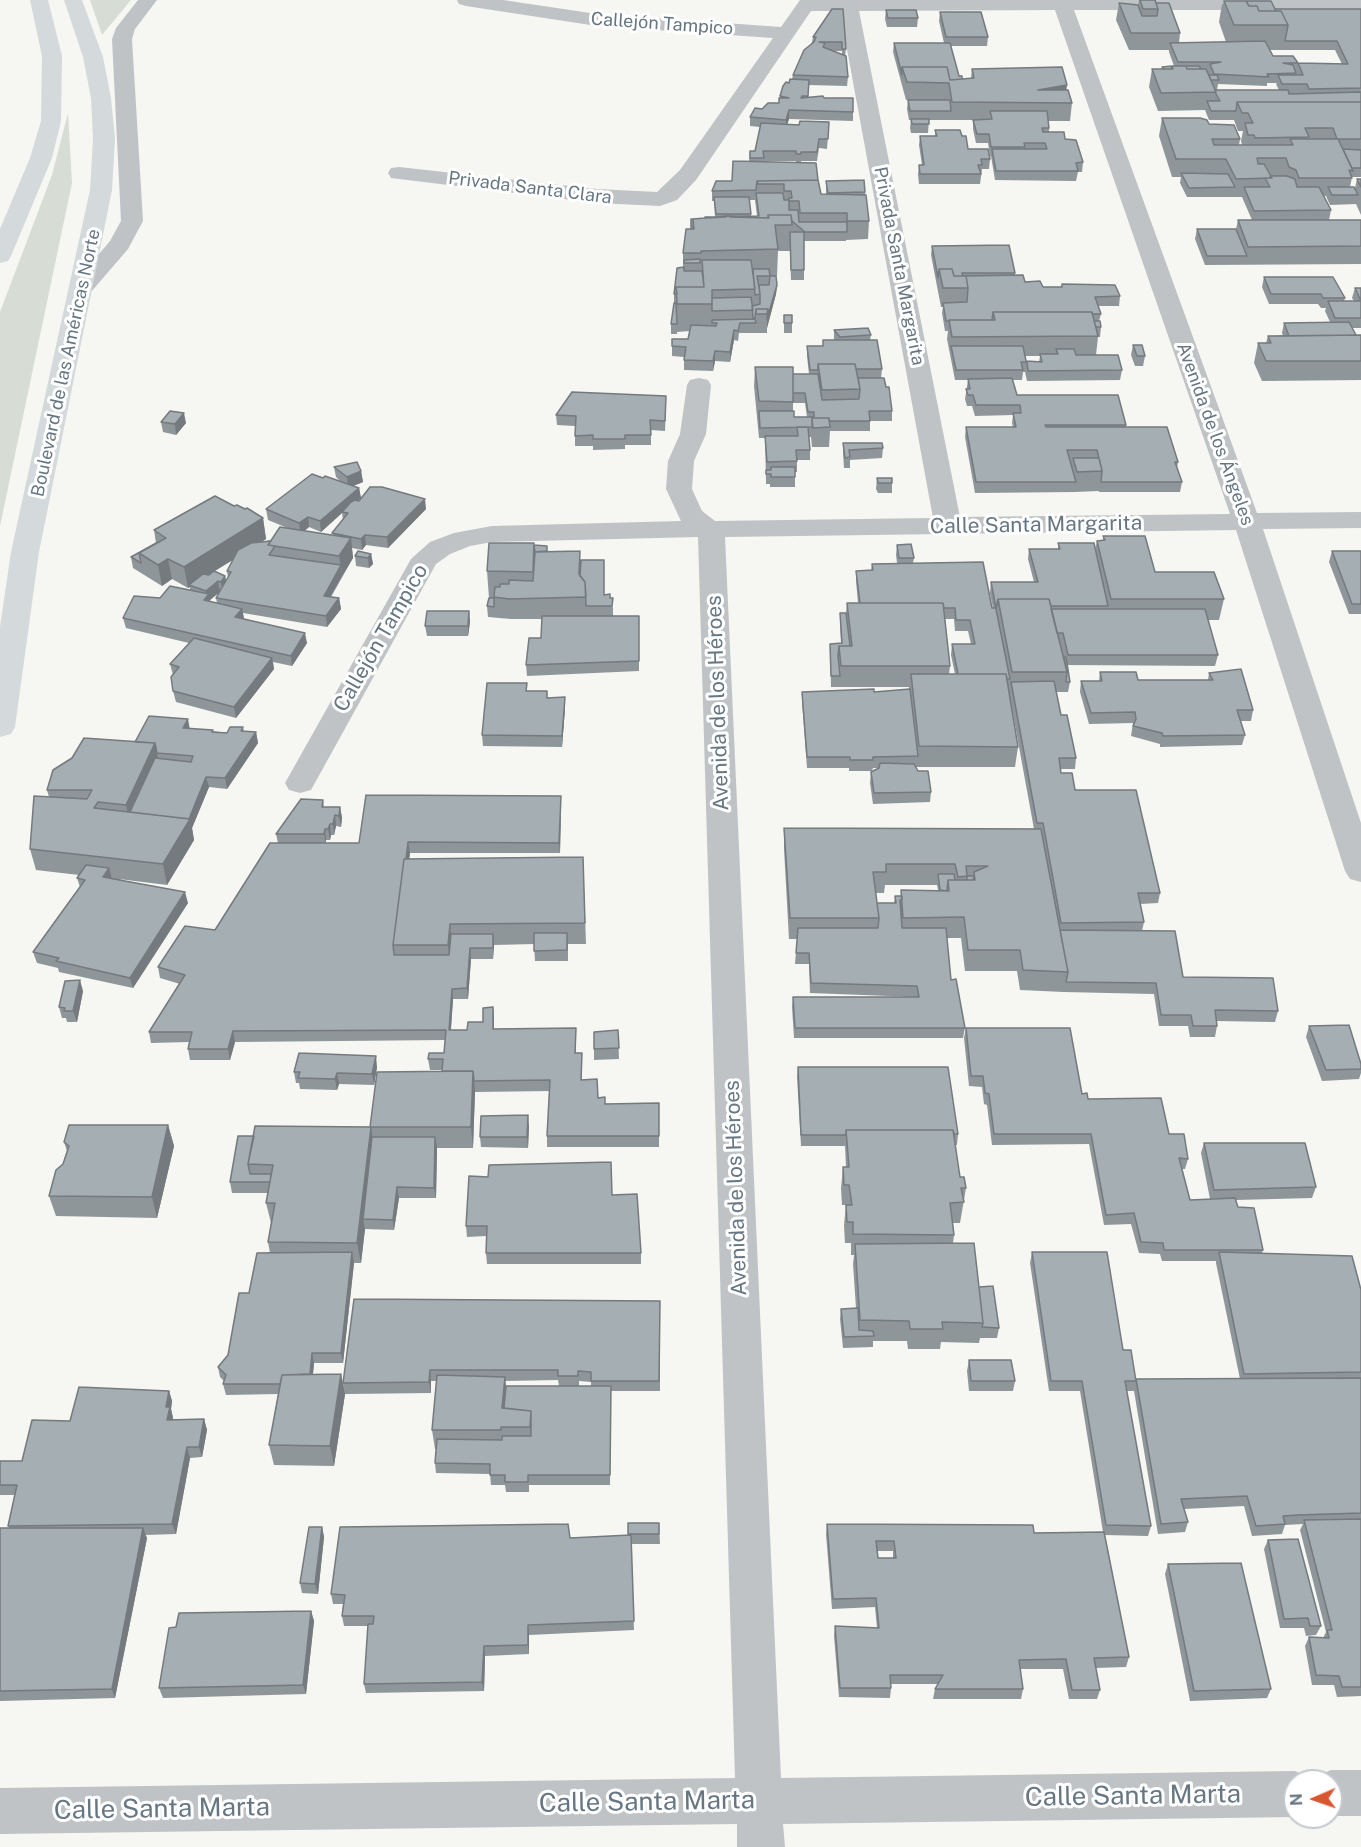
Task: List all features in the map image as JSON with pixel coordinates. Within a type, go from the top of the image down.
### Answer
[{"type":"main road","points":[[0,256],[40,158],[51,121],[52,56],[39,0]]},
{"type":"main road","name":"Boulevard de las Américas Norte","points":[[0,727],[26,552],[83,287],[101,190],[104,139],[102,98],[93,57],[73,0]]},
{"type":"street","points":[[83,287],[120,244],[132,220],[122,39],[126,28],[148,0]]},
{"type":"street","name":"Callejón Tampico","points":[[466,0],[597,20],[787,33]]},
{"type":"street","points":[[787,33],[807,3],[849,6],[1061,2],[1361,4]]},
{"type":"street","name":"Avenida de los Ángeles","points":[[1061,2],[1246,520],[1361,871]]},
{"type":"street","name":"Privada Santa Margarita","points":[[849,6],[948,527]]},
{"type":"street","name":"Privada Santa Clara","points":[[399,172],[597,196],[660,200],[669,195],[688,175],[787,33]]},
{"type":"street","points":[[699,385],[693,434],[681,461],[680,489],[690,515],[711,530]]},
{"type":"street","name":"Calle Santa Margarita","points":[[711,530],[1361,520]]},
{"type":"street","name":"Callejón Tampico","points":[[300,783],[425,559],[440,548],[464,539],[492,534],[547,531],[711,530]]},
{"type":"street","name":"Avenida de los Héroes","points":[[711,530],[761,1847]]},
{"type":"street","points":[[1343,1793],[1361,1793]]},
{"type":"street","name":"Calle Santa Marta","points":[[0,1811],[1283,1794]]},
{"type":"shaded area","points":[[90,0],[131,0],[102,35]]},
{"type":"shaded area","points":[[68,113],[72,183],[0,526],[0,312],[52,175]]},
{"type":"building","points":[[1140,0],[1155,0],[1158,9],[1143,9]]},
{"type":"building","points":[[1224,1],[1246,1],[1249,6],[1257,6],[1259,11],[1281,11],[1288,25],[1234,25]]},
{"type":"building","points":[[1246,1],[1271,1],[1276,11],[1259,11],[1257,6],[1249,6]]},
{"type":"building","points":[[1119,3],[1138,5],[1142,16],[1157,16],[1156,3],[1169,3],[1180,33],[1131,33]]},
{"type":"building","points":[[832,9],[843,9],[846,49],[842,49],[842,42],[819,42],[825,43],[823,47],[846,56],[848,77],[793,75],[804,50],[814,42],[816,37],[813,37]]},
{"type":"building","points":[[1275,9],[1361,9],[1361,88],[1309,89],[1307,84],[1282,84],[1278,75],[1303,75],[1298,63],[1348,64],[1337,41],[1285,41],[1288,25],[1281,11]]},
{"type":"building","points":[[886,10],[916,10],[918,18],[888,18]]},
{"type":"building","points":[[940,12],[981,12],[988,37],[946,37]]},
{"type":"building","points":[[1265,41],[1273,56],[1293,56],[1298,63],[1283,63],[1293,65],[1296,73],[1267,74],[1269,77],[1214,74],[1210,64],[1221,62],[1178,62],[1170,43]]},
{"type":"building","points":[[894,43],[950,43],[959,76],[962,76],[962,79],[950,80],[947,67],[902,67],[902,75]]},
{"type":"building","points":[[1172,66],[1206,69],[1216,92],[1161,93],[1152,69],[1173,69]]},
{"type":"building","points":[[1186,66],[1199,66],[1201,69],[1187,69]]},
{"type":"building","points":[[902,67],[947,67],[950,80],[974,78],[972,69],[1062,67],[1067,85],[1038,90],[1068,90],[1072,103],[952,102],[949,83],[907,82]]},
{"type":"building","points":[[1209,75],[1217,75],[1219,80],[1211,80]]},
{"type":"building","points":[[790,79],[809,80],[808,96],[801,98],[823,96],[824,98],[853,98],[853,112],[789,110],[786,120],[750,117],[755,108],[762,109],[768,103],[779,103],[779,98],[789,98],[780,96],[783,86],[786,82],[789,83]]},
{"type":"building","points":[[1215,90],[1288,90],[1289,94],[1361,92],[1361,102],[1237,102],[1236,111],[1211,111],[1207,101],[1220,101]]},
{"type":"building","points":[[908,100],[950,100],[951,111],[910,111]]},
{"type":"building","points":[[1237,102],[1361,102],[1361,139],[1338,139],[1353,171],[1349,170],[1352,178],[1299,178],[1296,170],[1289,167],[1286,158],[1257,158],[1258,164],[1264,164],[1272,178],[1236,179],[1226,159],[1176,159],[1162,118],[1200,118],[1207,120],[1209,124],[1234,125],[1240,139],[1212,139],[1214,145],[1293,145],[1290,139],[1337,139],[1333,128],[1305,128],[1309,137],[1255,138],[1254,135],[1248,135],[1245,123],[1253,123],[1248,113],[1242,113]]},
{"type":"building","points":[[990,111],[1047,111],[1049,128],[1042,128],[1043,132],[1064,132],[1065,139],[1076,140],[1083,162],[1076,163],[1078,171],[996,171],[992,149],[1047,149],[1045,143],[1024,143],[1025,147],[991,147],[989,134],[977,134],[973,120],[992,119]]},
{"type":"building","points":[[911,119],[929,119],[929,124],[912,124]]},
{"type":"building","points":[[800,121],[829,122],[828,139],[819,139],[817,152],[796,154],[796,151],[763,151],[764,158],[750,158],[750,151],[755,151],[761,123],[799,125]]},
{"type":"building","points":[[935,130],[960,130],[962,136],[966,136],[968,149],[988,149],[990,159],[981,159],[982,165],[978,165],[981,174],[920,174],[919,165],[924,165],[920,136],[937,136]]},
{"type":"building","points":[[1343,149],[1361,150],[1361,168],[1352,168]]},
{"type":"building","points":[[733,161],[816,163],[818,180],[757,181],[756,190],[712,191],[716,181],[732,181]]},
{"type":"building","points":[[1181,173],[1228,174],[1235,187],[1189,188]]},
{"type":"building","points":[[1270,176],[1287,176],[1295,179],[1297,187],[1319,187],[1331,210],[1254,211],[1244,187],[1270,187],[1265,178],[1272,178]]},
{"type":"building","points":[[818,180],[821,194],[866,195],[869,221],[847,221],[847,213],[800,213],[799,201],[789,201],[789,198],[792,198],[791,191],[784,191],[784,184],[758,184],[757,181]]},
{"type":"building","points":[[864,180],[865,192],[828,193],[826,181]]},
{"type":"building","points":[[1328,187],[1354,187],[1358,195],[1332,195]]},
{"type":"building","points":[[756,193],[783,193],[784,200],[789,200],[789,210],[798,210],[799,222],[847,222],[847,232],[805,232],[792,221],[791,215],[768,215],[768,218],[730,217],[759,216]]},
{"type":"building","points":[[714,197],[749,197],[751,214],[716,214]]},
{"type":"building","points":[[768,215],[791,215],[792,225],[775,225],[778,249],[683,253],[686,229],[694,229],[693,219],[728,216],[769,218]]},
{"type":"building","points":[[1238,220],[1361,220],[1361,246],[1248,247]]},
{"type":"building","points":[[1197,229],[1236,229],[1247,256],[1207,256]]},
{"type":"building","points":[[790,232],[804,232],[804,270],[791,270]]},
{"type":"building","points":[[1009,245],[1015,273],[962,273],[963,276],[954,276],[952,269],[939,269],[938,278],[932,246]]},
{"type":"building","points":[[700,259],[700,263],[684,263],[684,260]]},
{"type":"building","points":[[702,260],[751,260],[755,289],[712,290],[712,304],[677,304],[676,287],[704,287]]},
{"type":"building","points":[[684,267],[684,271],[702,271],[704,287],[676,287],[677,294],[674,294],[677,268]]},
{"type":"building","points":[[753,269],[769,269],[770,276],[757,276],[760,294],[755,295]]},
{"type":"building","points":[[939,269],[952,269],[954,276],[966,276],[968,288],[943,288]]},
{"type":"building","points":[[1023,275],[1025,282],[1040,281],[1043,287],[1062,287],[1062,284],[1115,285],[1120,296],[1095,297],[1101,314],[1092,314],[1092,312],[993,312],[992,320],[946,321],[943,303],[967,302],[968,288],[966,276],[963,276]]},
{"type":"building","points":[[770,276],[776,276],[777,285],[767,319],[768,309],[756,309],[755,318],[753,318],[752,306],[760,304],[759,285],[769,285]]},
{"type":"building","points":[[1264,277],[1333,277],[1345,298],[1323,298],[1321,294],[1271,294]]},
{"type":"building","points":[[1355,288],[1361,288],[1361,301]]},
{"type":"building","points":[[751,297],[753,310],[712,311],[712,298]]},
{"type":"building","points":[[1328,301],[1361,301],[1361,318],[1335,318]]},
{"type":"building","points":[[674,303],[676,303],[677,324],[671,324]]},
{"type":"building","points":[[756,309],[768,309],[767,314],[756,314]]},
{"type":"building","points":[[993,312],[1092,312],[1098,336],[952,337],[949,320],[995,320]]},
{"type":"building","points":[[784,315],[792,315],[792,323],[784,323]]},
{"type":"building","points":[[755,319],[756,323],[740,323],[738,331],[734,330],[730,352],[715,351],[713,361],[684,360],[686,347],[672,346],[672,339],[688,339],[691,325],[716,326],[717,323],[712,323],[712,320]]},
{"type":"building","points":[[1094,321],[1100,321],[1101,327],[1096,327]]},
{"type":"building","points":[[1349,322],[1356,335],[1289,336],[1284,323]]},
{"type":"building","points":[[868,328],[871,335],[840,337],[834,330]]},
{"type":"building","points":[[1361,335],[1361,361],[1266,361],[1258,343],[1271,343],[1268,336]]},
{"type":"building","points":[[823,340],[877,340],[882,369],[856,369],[855,364],[818,364],[818,370],[810,370],[807,346],[823,346]]},
{"type":"building","points":[[1133,345],[1142,345],[1145,356],[1137,356]]},
{"type":"building","points":[[951,346],[1023,346],[1026,361],[1042,362],[1040,354],[1058,354],[1056,349],[1074,349],[1076,355],[1118,355],[1122,370],[1028,371],[1027,362],[1021,362],[1023,370],[956,370]]},
{"type":"building","points":[[818,364],[855,364],[860,389],[822,390]]},
{"type":"building","points":[[755,367],[793,367],[793,402],[759,401]]},
{"type":"building","points":[[793,374],[818,374],[822,400],[859,399],[858,378],[884,378],[886,387],[889,387],[892,411],[869,411],[870,421],[829,421],[829,418],[812,418],[812,427],[760,428],[759,411],[794,411],[794,417],[814,417],[814,412],[808,412],[805,393],[793,393]]},
{"type":"building","points":[[1012,378],[1017,395],[1118,395],[1126,425],[1045,425],[1046,427],[1167,427],[1182,482],[1101,482],[1102,471],[1097,450],[1067,450],[1076,482],[976,482],[966,427],[1016,427],[1013,413],[1021,413],[1020,405],[976,405],[973,395],[968,395],[966,389],[970,389],[968,379]]},
{"type":"building","points":[[572,392],[666,396],[665,421],[650,420],[651,435],[625,435],[625,439],[593,439],[593,435],[575,436],[576,416],[556,415]]},
{"type":"building","points":[[170,411],[184,413],[175,424],[161,422]]},
{"type":"building","points":[[812,418],[829,418],[830,427],[813,428]]},
{"type":"building","points":[[797,427],[808,427],[810,450],[796,450],[797,461],[767,462],[765,436],[798,436]]},
{"type":"building","points":[[843,443],[882,443],[883,448],[849,450],[850,457],[845,458]]},
{"type":"building","points":[[1073,458],[1099,458],[1102,471],[1077,472]]},
{"type":"building","points":[[357,462],[361,471],[347,477],[334,467]]},
{"type":"building","points":[[771,467],[795,467],[795,477],[771,477],[771,474],[766,474],[766,470],[771,470]]},
{"type":"building","points":[[312,474],[359,488],[320,521],[308,517],[299,523],[266,509]]},
{"type":"building","points":[[877,478],[892,478],[892,483],[878,483]]},
{"type":"building","points":[[370,487],[382,487],[425,499],[387,537],[365,535],[361,539],[332,533],[348,513],[342,512],[351,502],[359,501]]},
{"type":"building","points":[[215,496],[234,506],[247,508],[263,518],[184,567],[168,559],[158,565],[139,553],[166,538],[154,530]]},
{"type":"building","points":[[280,527],[351,538],[339,556],[268,545]]},
{"type":"building","points":[[1103,536],[1145,536],[1155,572],[1214,572],[1224,599],[1111,599],[1097,541],[1105,540]]},
{"type":"building","points":[[271,541],[268,545],[275,546],[269,555],[341,565],[324,596],[339,598],[326,616],[216,598],[231,572],[227,571],[238,550],[251,543]]},
{"type":"building","points":[[158,542],[139,553],[141,563],[131,557]]},
{"type":"building","points":[[489,543],[534,543],[533,572],[487,571]]},
{"type":"building","points":[[1058,543],[1094,543],[1108,606],[1051,606],[1049,599],[998,599],[996,609],[1010,679],[1007,679],[1006,674],[958,674],[952,644],[975,644],[970,620],[956,620],[955,608],[944,608],[943,603],[860,603],[856,571],[873,570],[872,564],[983,562],[992,608],[996,608],[991,582],[1038,582],[1029,549],[1060,549]]},
{"type":"building","points":[[911,544],[914,558],[899,558],[897,545]]},
{"type":"building","points":[[534,545],[547,546],[547,551],[535,552]]},
{"type":"building","points":[[358,551],[371,554],[368,558],[355,556]]},
{"type":"building","points":[[580,551],[579,574],[585,582],[586,597],[509,599],[494,597],[495,587],[500,587],[500,584],[509,584],[509,580],[533,581],[535,552]]},
{"type":"building","points":[[1332,551],[1361,551],[1361,604],[1352,604]]},
{"type":"building","points":[[581,560],[604,560],[604,595],[610,594],[610,598],[613,598],[612,606],[586,606],[585,582],[580,576]]},
{"type":"building","points":[[214,571],[225,576],[221,582],[218,581],[206,591],[189,585],[203,574],[209,575]]},
{"type":"building","points":[[170,586],[209,594],[204,600],[242,609],[235,617],[305,633],[291,656],[123,618],[134,596],[160,598]]},
{"type":"building","points":[[489,598],[494,598],[494,607],[487,606]]},
{"type":"building","points":[[998,599],[1049,599],[1067,672],[1012,672]]},
{"type":"building","points":[[847,603],[943,603],[950,666],[841,666],[839,646],[852,646]]},
{"type":"building","points":[[1051,609],[1205,609],[1218,655],[1068,655],[1063,633],[1057,633]]},
{"type":"building","points":[[427,611],[469,611],[468,626],[425,626]]},
{"type":"building","points":[[840,613],[846,613],[850,646],[839,646],[840,676],[831,676],[830,644],[842,643]]},
{"type":"building","points":[[542,616],[639,616],[639,661],[526,665],[529,638],[541,638]]},
{"type":"building","points":[[194,638],[272,658],[234,707],[173,691],[171,677],[179,667],[170,664]]},
{"type":"building","points":[[1064,657],[1066,657],[1070,682],[1066,682]]},
{"type":"building","points":[[1241,669],[1253,710],[1237,710],[1245,735],[1163,736],[1162,733],[1133,726],[1136,719],[1135,712],[1091,713],[1081,681],[1102,681],[1100,672],[1136,672],[1138,680],[1213,680],[1209,673]]},
{"type":"building","points":[[911,674],[1006,674],[1018,747],[919,746]]},
{"type":"building","points":[[1054,681],[1061,715],[1067,715],[1076,758],[1059,758],[1061,773],[1072,773],[1075,790],[1136,790],[1160,893],[1138,893],[1144,922],[1061,923],[1043,823],[1037,823],[1011,682]]},
{"type":"building","points":[[487,683],[527,683],[526,691],[547,691],[547,698],[565,697],[562,736],[482,735]]},
{"type":"building","points":[[874,689],[874,692],[910,689],[918,756],[873,757],[873,760],[850,760],[850,757],[807,757],[802,692]]},
{"type":"building","points":[[149,716],[188,719],[183,728],[227,733],[230,727],[243,727],[241,731],[256,732],[225,778],[206,777],[189,819],[130,812],[155,758],[191,762],[193,756],[157,753],[155,743],[135,742]]},
{"type":"building","points":[[84,738],[155,743],[126,805],[98,802],[94,808],[190,819],[163,864],[30,849],[34,796],[87,799],[92,790],[47,790],[53,770],[72,758]]},
{"type":"building","points":[[880,763],[914,764],[918,771],[928,771],[931,792],[874,793],[871,772],[879,768]]},
{"type":"building","points":[[366,795],[561,796],[559,843],[408,842],[393,945],[394,955],[449,955],[451,934],[493,934],[493,948],[470,948],[467,988],[452,989],[449,1030],[467,1030],[468,1022],[483,1022],[483,1008],[493,1007],[493,1029],[576,1028],[575,1053],[582,1053],[581,1080],[597,1079],[598,1098],[605,1097],[605,1104],[659,1103],[659,1136],[547,1136],[550,1080],[474,1081],[473,1071],[442,1071],[443,1059],[428,1059],[429,1053],[444,1053],[446,1030],[233,1031],[228,1049],[188,1049],[192,1032],[149,1032],[185,975],[158,967],[185,926],[215,930],[270,843],[359,843]]},
{"type":"building","points":[[301,799],[323,800],[322,807],[340,807],[339,816],[335,815],[333,824],[325,829],[324,834],[276,834]]},
{"type":"building","points":[[784,828],[1041,829],[1068,972],[1023,970],[1020,950],[968,950],[964,917],[903,918],[901,890],[949,891],[948,880],[975,880],[974,872],[988,866],[966,866],[967,876],[958,877],[955,864],[886,864],[886,872],[873,872],[879,918],[790,918]]},
{"type":"building","points":[[583,857],[585,923],[450,924],[448,945],[393,945],[404,859]]},
{"type":"building","points":[[86,865],[109,868],[103,877],[185,892],[130,978],[56,961],[59,958],[33,952],[85,880],[77,878]]},
{"type":"building","points":[[938,874],[954,874],[955,880],[948,880],[947,891],[940,890]]},
{"type":"building","points":[[967,876],[974,876],[973,880],[967,880]]},
{"type":"building","points":[[895,896],[902,896],[900,900],[902,928],[946,928],[951,980],[956,979],[965,1028],[795,1028],[793,997],[919,997],[917,986],[811,983],[809,953],[796,953],[798,928],[878,928],[877,903],[896,903]]},
{"type":"building","points":[[1060,930],[1175,931],[1183,977],[1273,978],[1278,1011],[1215,1010],[1217,1026],[1193,1026],[1191,1015],[1161,1015],[1156,983],[1066,982],[1068,972]]},
{"type":"building","points":[[534,933],[567,933],[567,950],[534,951]]},
{"type":"building","points":[[80,980],[73,1011],[64,1011],[65,1008],[59,1007],[65,981]]},
{"type":"building","points":[[1349,1025],[1361,1069],[1326,1070],[1309,1026]]},
{"type":"building","points":[[966,1028],[1070,1028],[1082,1094],[1087,1093],[1088,1099],[1161,1098],[1169,1134],[1184,1134],[1188,1159],[1179,1158],[1190,1200],[1235,1198],[1238,1207],[1254,1208],[1263,1250],[1164,1250],[1163,1243],[1141,1242],[1134,1213],[1106,1215],[1091,1134],[994,1134],[989,1094],[985,1093],[983,1076],[971,1076]]},
{"type":"building","points":[[618,1030],[619,1048],[594,1049],[594,1032]]},
{"type":"building","points":[[299,1053],[376,1056],[372,1074],[337,1073],[335,1079],[298,1078],[300,1072],[294,1072]]},
{"type":"building","points":[[798,1067],[948,1067],[958,1134],[954,1134],[953,1130],[846,1130],[846,1135],[801,1135]]},
{"type":"building","points":[[473,1071],[471,1127],[371,1127],[357,1243],[268,1242],[275,1203],[266,1203],[273,1165],[248,1164],[255,1126],[370,1127],[377,1072]]},
{"type":"building","points":[[528,1115],[527,1137],[480,1137],[481,1116]]},
{"type":"building","points":[[69,1125],[168,1125],[152,1197],[49,1196],[56,1170],[63,1164],[69,1146],[64,1142]]},
{"type":"building","points":[[846,1130],[953,1130],[960,1177],[964,1177],[966,1188],[961,1188],[964,1202],[950,1203],[954,1235],[853,1234],[853,1222],[847,1222],[846,1205],[852,1205],[849,1185],[844,1185],[843,1167],[849,1167]]},
{"type":"building","points":[[238,1136],[254,1136],[248,1164],[250,1174],[271,1174],[270,1182],[230,1182]]},
{"type":"building","points":[[372,1137],[435,1137],[434,1188],[397,1187],[393,1220],[363,1219]]},
{"type":"building","points":[[1204,1143],[1305,1143],[1316,1187],[1214,1190]]},
{"type":"building","points":[[611,1162],[612,1195],[637,1194],[641,1253],[486,1253],[487,1226],[466,1226],[469,1176],[488,1177],[489,1165]]},
{"type":"building","points":[[974,1243],[983,1323],[942,1322],[943,1329],[910,1329],[909,1321],[860,1320],[855,1244]]},
{"type":"building","points":[[352,1252],[341,1353],[312,1353],[310,1374],[282,1375],[280,1384],[223,1384],[226,1375],[218,1367],[228,1355],[239,1293],[249,1293],[257,1253]]},
{"type":"building","points":[[1032,1252],[1107,1252],[1123,1350],[1131,1350],[1136,1381],[1125,1381],[1151,1526],[1106,1525],[1082,1381],[1051,1381]]},
{"type":"building","points":[[1219,1252],[1352,1256],[1361,1290],[1361,1372],[1244,1374]]},
{"type":"building","points":[[993,1286],[999,1328],[982,1327],[979,1287]]},
{"type":"building","points":[[354,1299],[660,1301],[659,1381],[591,1381],[591,1372],[578,1371],[578,1376],[558,1376],[558,1370],[430,1370],[429,1382],[343,1383]]},
{"type":"building","points":[[858,1308],[859,1330],[873,1331],[874,1336],[844,1337],[841,1309]]},
{"type":"building","points":[[969,1360],[1011,1360],[1015,1381],[971,1381]]},
{"type":"building","points":[[341,1374],[330,1446],[269,1445],[282,1375]]},
{"type":"building","points":[[437,1375],[505,1377],[502,1408],[531,1411],[530,1427],[501,1427],[501,1430],[432,1430]]},
{"type":"building","points":[[1361,1378],[1361,1513],[1283,1516],[1285,1524],[1256,1526],[1247,1496],[1181,1499],[1188,1522],[1161,1524],[1136,1379]]},
{"type":"building","points":[[506,1386],[611,1386],[610,1475],[528,1475],[528,1482],[505,1482],[505,1475],[490,1475],[490,1464],[435,1463],[437,1439],[502,1440],[502,1436],[531,1436],[531,1411],[504,1408]]},
{"type":"building","points":[[79,1387],[169,1391],[166,1407],[170,1407],[167,1420],[204,1419],[199,1447],[187,1447],[172,1524],[8,1526],[17,1485],[0,1485],[0,1461],[22,1461],[32,1420],[70,1421]]},
{"type":"building","points":[[1361,1519],[1361,1687],[1342,1687],[1339,1676],[1316,1675],[1309,1637],[1329,1638],[1327,1630],[1332,1630],[1304,1520]]},
{"type":"building","points":[[628,1523],[659,1523],[659,1534],[628,1534]]},
{"type":"building","points":[[568,1524],[570,1538],[631,1535],[634,1621],[528,1625],[528,1645],[484,1646],[482,1682],[364,1684],[368,1624],[373,1624],[374,1616],[342,1616],[345,1595],[331,1594],[340,1527]]},
{"type":"building","points":[[827,1524],[1033,1525],[1034,1533],[1104,1532],[1129,1657],[1094,1658],[1100,1690],[1072,1690],[1066,1659],[1019,1660],[1023,1689],[935,1689],[943,1675],[890,1675],[891,1688],[840,1688],[835,1626],[879,1628],[876,1598],[833,1599]],"holes":[[[876,1541],[894,1541],[896,1558],[878,1558]]]},
{"type":"building","points":[[309,1527],[322,1527],[315,1584],[300,1583]]},
{"type":"building","points":[[0,1528],[143,1528],[112,1689],[0,1691]]},
{"type":"building","points":[[1298,1539],[1321,1626],[1310,1626],[1308,1618],[1284,1619],[1268,1540]]},
{"type":"building","points":[[1241,1563],[1271,1689],[1194,1691],[1168,1564]]},
{"type":"building","points":[[311,1611],[303,1685],[159,1688],[169,1628],[176,1627],[179,1613]]}]
